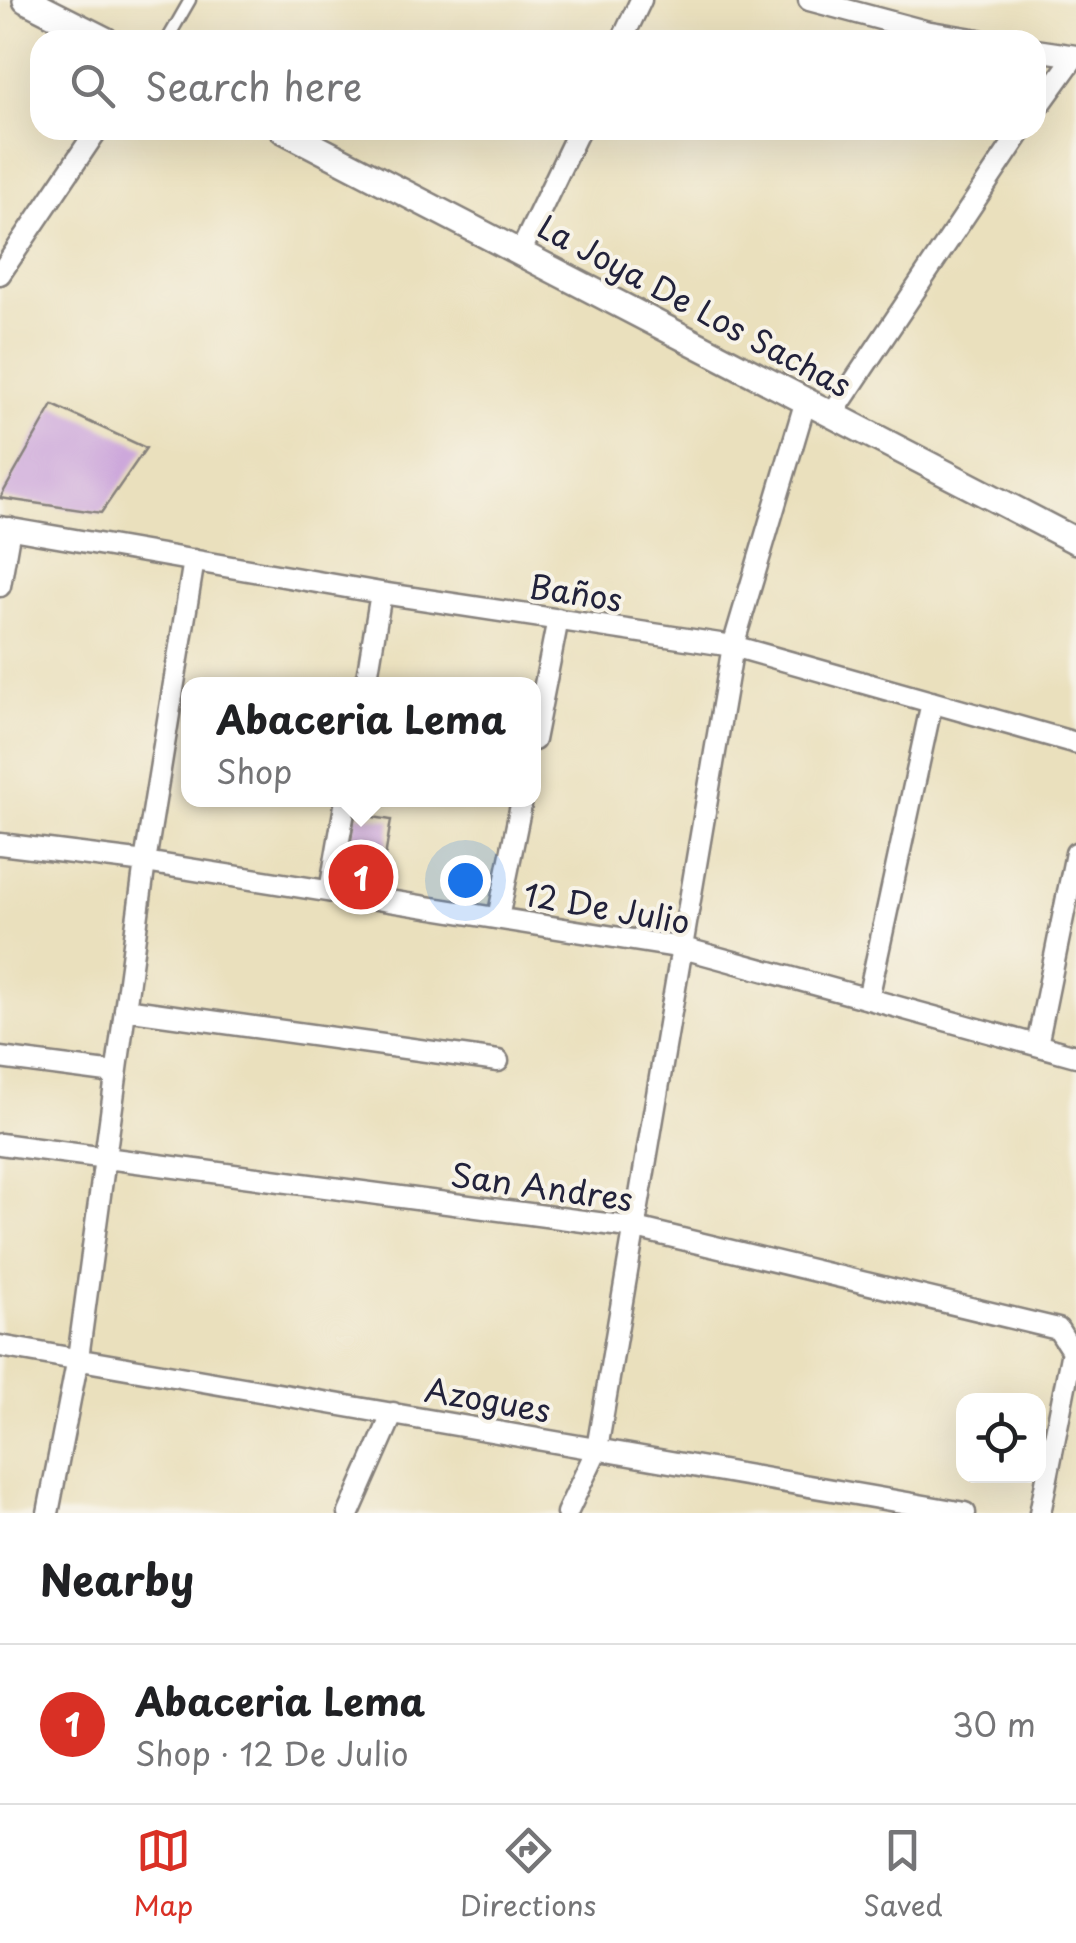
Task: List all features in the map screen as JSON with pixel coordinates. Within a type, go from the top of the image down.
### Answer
[{"type":"street","points":[[26,0],[85,30]]},
{"type":"street","points":[[627,30],[641,0]]},
{"type":"street","points":[[810,0],[921,30]]},
{"type":"street","points":[[1046,52],[1075,56],[1046,96]]},
{"type":"street","points":[[0,274],[90,140]]},
{"type":"street","name":"La Joya De Los Sachas","points":[[303,140],[1076,541]]},
{"type":"street","points":[[520,251],[573,140]]},
{"type":"street","points":[[833,414],[1015,140]]},
{"type":"street","points":[[567,1513],[598,1448],[733,646],[806,400]]},
{"type":"street","points":[[0,586],[5,527]]},
{"type":"street","name":"Baños","points":[[5,527],[382,593],[733,646],[1076,743]]},
{"type":"street","points":[[48,1513],[78,1358],[145,862],[194,560]]},
{"type":"street","points":[[367,677],[382,593]]},
{"type":"street","points":[[541,705],[558,619]]},
{"type":"street","points":[[868,999],[932,702]]},
{"type":"street","points":[[330,891],[345,807]]},
{"type":"street","points":[[498,918],[521,807]]},
{"type":"street","name":"12 De Julio","points":[[0,844],[145,862],[682,948],[1076,1056]]},
{"type":"street","points":[[1037,1045],[1076,853]]},
{"type":"street","points":[[125,1009],[498,1060]]},
{"type":"street","points":[[0,1058],[115,1073]]},
{"type":"street","name":"San Andres","points":[[0,1144],[636,1228],[1058,1330],[1066,1336],[1072,1351],[1040,1513]]},
{"type":"street","name":"Azogues","points":[[0,1346],[966,1513]]},
{"type":"street","points":[[348,1513],[393,1413]]},
{"type":"lane","points":[[174,30],[190,0]]},
{"type":"building","points":[[53,405],[146,448],[101,513],[0,498]]},
{"type":"building","points":[[355,814],[391,820],[380,889],[344,883]]},
{"type":"place","name":"Abaceria Lema","points":[[361,877]]}]
